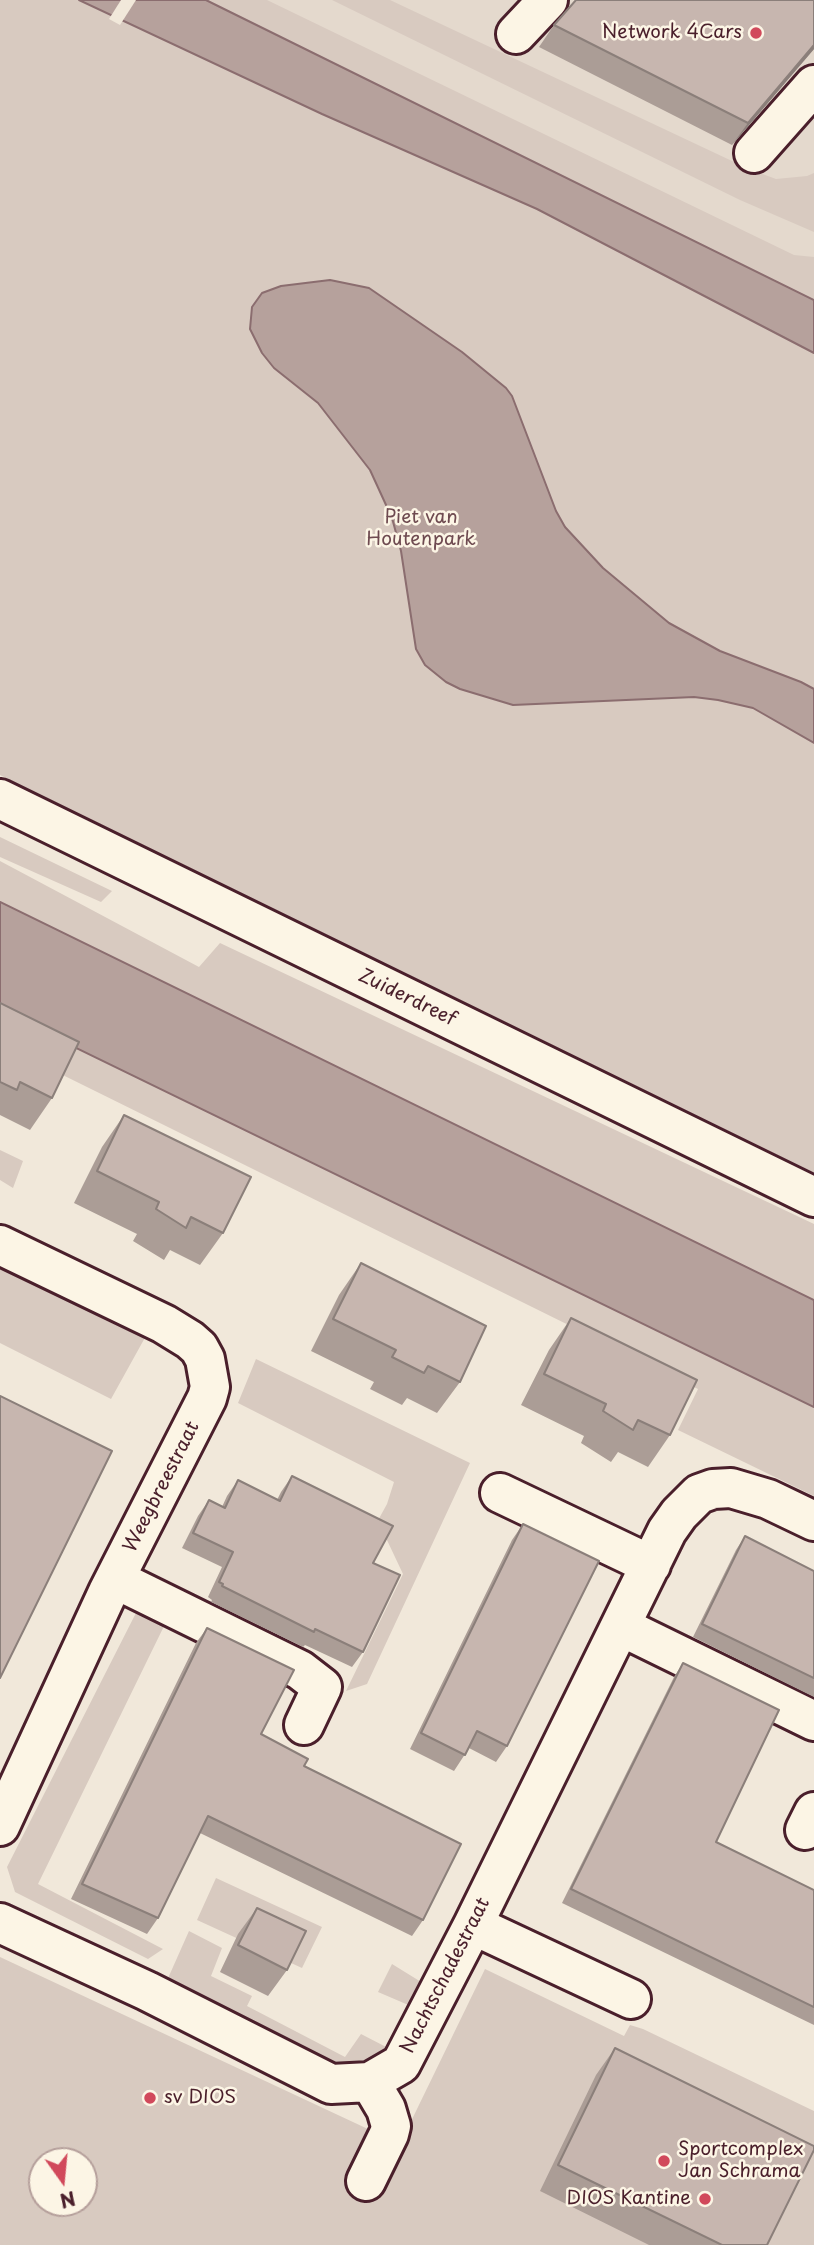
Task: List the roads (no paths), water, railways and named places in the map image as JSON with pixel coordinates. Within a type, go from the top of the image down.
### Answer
[{"type":"street","points":[[516,34],[548,0]]},
{"type":"street","points":[[754,153],[814,85]]},
{"type":"street","name":"Zuiderdreef","points":[[0,799],[814,1197]]},
{"type":"street","name":"Weegbreestraat","points":[[0,1245],[164,1324],[190,1340],[199,1348],[205,1359],[210,1387],[207,1398],[115,1579],[0,1826]]},
{"type":"street","name":"Nachtschadestraat","points":[[0,1923],[147,1991],[331,2084],[370,2082],[401,2064],[473,1925],[667,1531],[679,1514],[692,1500],[707,1491],[731,1488],[755,1494],[814,1521]]},
{"type":"street","points":[[500,1493],[651,1565]]},
{"type":"street","points":[[115,1579],[300,1670],[322,1687],[304,1725]]},
{"type":"street","points":[[621,1627],[814,1721]]},
{"type":"street","points":[[473,1925],[631,1999]]},
{"type":"street","points":[[366,2181],[390,2134],[391,2126],[386,2109],[370,2082]]},
{"type":"place","name":"Network 4Cars","points":[[756,33]]},
{"type":"place","name":"sv DIOS","points":[[150,2098]]},
{"type":"place","name":"Sportcomplex Jan Schrama","points":[[664,2161]]},
{"type":"place","name":"DIOS Kantine","points":[[705,2199]]},
{"type":"park label","name":"Piet van Houtenpark","points":[[421,529]]}]
